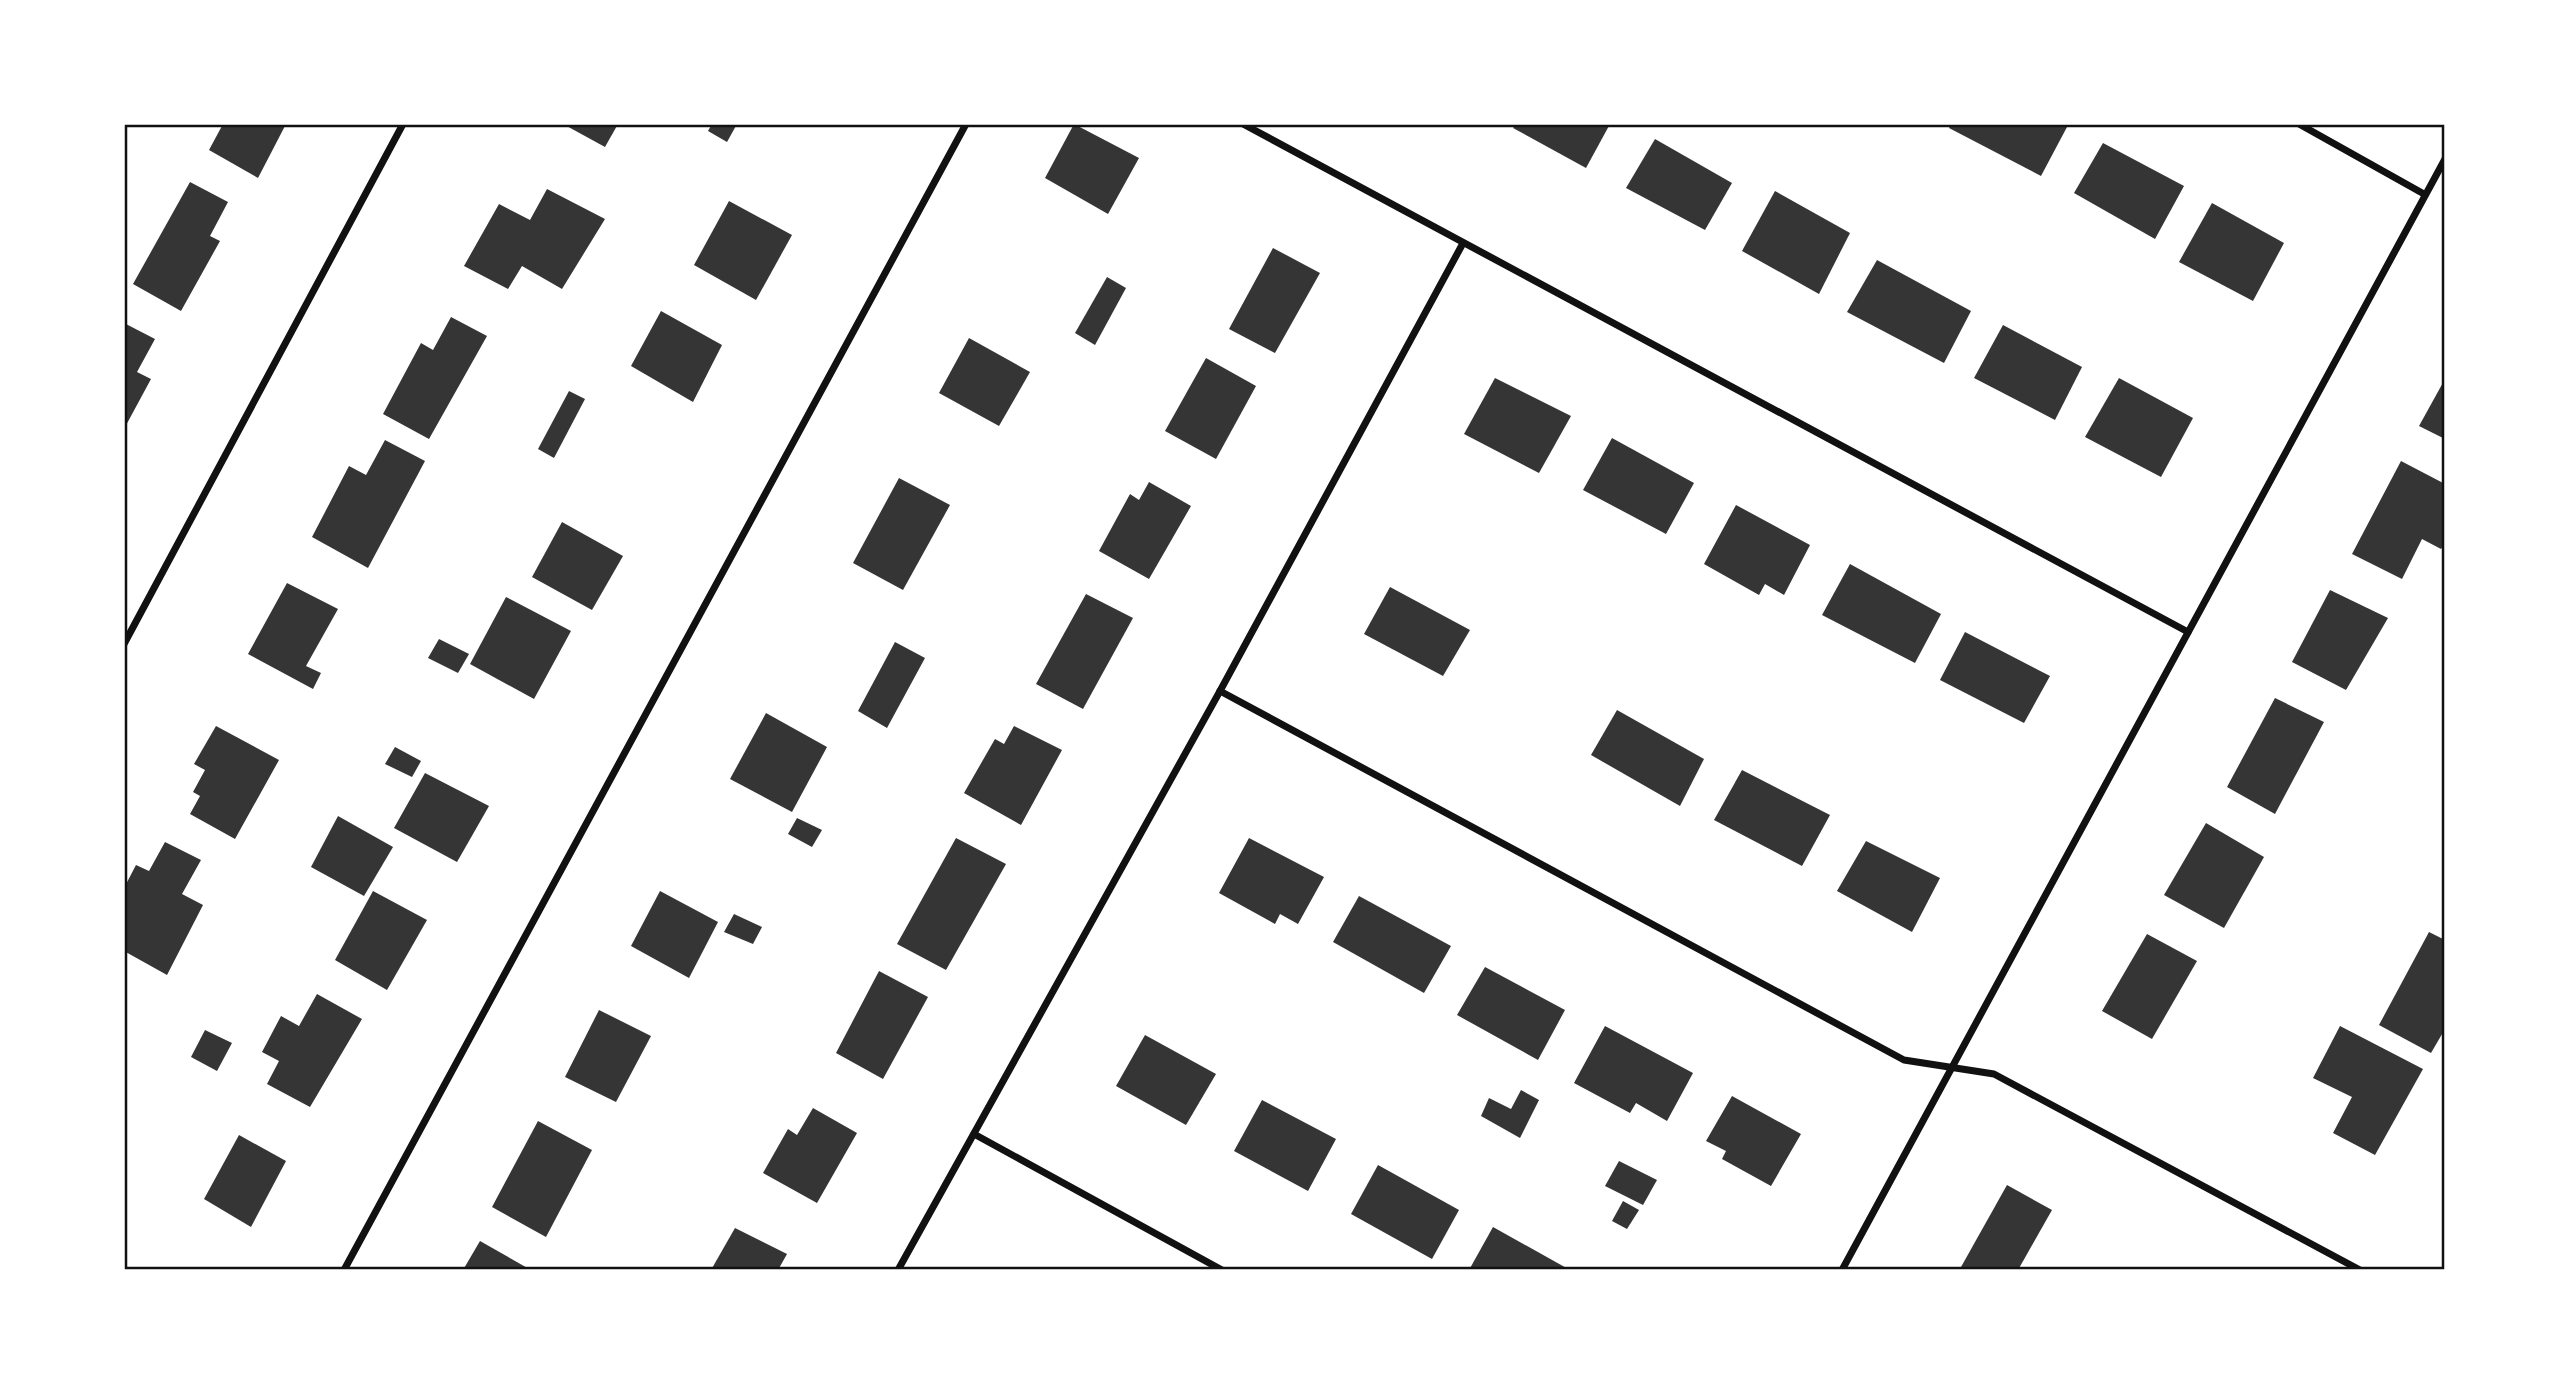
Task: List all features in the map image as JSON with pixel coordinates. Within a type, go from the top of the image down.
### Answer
[{"type":"street","points":[[124,645],[403,124]]},
{"type":"street","points":[[344,1270],[967,124]]},
{"type":"street","points":[[1243,124],[1462,245],[2188,632]]},
{"type":"street","points":[[2299,124],[2424,194]]},
{"type":"street","points":[[1842,1270],[2445,159]]},
{"type":"street","points":[[898,1270],[1220,691],[1462,245]]},
{"type":"street","points":[[1220,691],[1905,1060],[1994,1074],[2360,1270]]},
{"type":"street","points":[[974,1134],[1222,1270]]},
{"type":"building","points":[[223,124],[286,124],[258,178],[209,150]]},
{"type":"building","points":[[563,124],[618,124],[605,147]]},
{"type":"building","points":[[712,124],[737,124],[727,142],[708,131]]},
{"type":"building","points":[[1074,124],[1139,158],[1108,214],[1045,178]]},
{"type":"building","points":[[1516,124],[1610,124],[1586,168],[1513,128]]},
{"type":"building","points":[[1951,124],[2062,124],[2067,127],[2041,176],[1949,128]]},
{"type":"building","points":[[1655,139],[1732,183],[1705,230],[1626,188]]},
{"type":"building","points":[[2103,143],[2184,186],[2155,239],[2074,193]]},
{"type":"building","points":[[190,182],[228,202],[210,236],[220,241],[181,311],[133,284]]},
{"type":"building","points":[[547,189],[605,219],[562,289],[522,266],[508,289],[464,266],[499,204],[530,220]]},
{"type":"building","points":[[1775,191],[1850,233],[1819,294],[1742,251]]},
{"type":"building","points":[[729,201],[792,235],[756,300],[694,265]]},
{"type":"building","points":[[2212,203],[2284,243],[2253,301],[2179,262]]},
{"type":"building","points":[[1273,248],[1320,273],[1275,353],[1229,329]]},
{"type":"building","points":[[1877,260],[1971,311],[1944,363],[1847,312]]},
{"type":"building","points":[[1107,277],[1126,288],[1095,345],[1075,333]]},
{"type":"building","points":[[661,311],[722,345],[693,402],[631,366]]},
{"type":"building","points":[[451,317],[487,336],[429,439],[383,414],[421,343],[433,350]]},
{"type":"building","points":[[124,323],[155,339],[137,372],[151,379],[124,429]]},
{"type":"building","points":[[2003,325],[2082,367],[2055,420],[1974,378]]},
{"type":"building","points":[[969,338],[1030,372],[999,426],[939,393]]},
{"type":"building","points":[[1206,358],[1256,386],[1216,459],[1165,431]]},
{"type":"building","points":[[1495,378],[1571,416],[1539,473],[1464,434]]},
{"type":"building","points":[[2119,378],[2193,418],[2161,477],[2085,437]]},
{"type":"building","points":[[2445,379],[2445,439],[2419,426]]},
{"type":"building","points":[[569,391],[585,399],[554,458],[538,449]]},
{"type":"building","points":[[1612,438],[1694,483],[1666,534],[1583,490]]},
{"type":"building","points":[[385,440],[425,461],[368,568],[312,537],[349,466],[366,475]]},
{"type":"building","points":[[2401,461],[2445,484],[2445,543],[2441,549],[2422,539],[2402,579],[2352,554]]},
{"type":"building","points":[[899,478],[950,505],[903,590],[853,563]]},
{"type":"building","points":[[1149,482],[1191,506],[1149,579],[1099,551],[1130,494],[1139,500]]},
{"type":"building","points":[[1736,505],[1810,545],[1784,595],[1765,584],[1759,595],[1704,564]]},
{"type":"building","points":[[562,522],[623,556],[592,610],[532,577]]},
{"type":"building","points":[[1850,564],[1941,614],[1915,663],[1822,615]]},
{"type":"building","points":[[287,583],[338,609],[306,666],[321,673],[313,689],[248,654]]},
{"type":"building","points":[[1390,587],[1470,630],[1443,676],[1364,634]]},
{"type":"building","points":[[2330,590],[2388,618],[2346,690],[2292,662]]},
{"type":"building","points":[[1086,594],[1133,618],[1083,709],[1036,684]]},
{"type":"building","points":[[506,597],[571,631],[534,699],[470,664]]},
{"type":"building","points":[[1965,632],[2050,676],[2024,723],[1940,680]]},
{"type":"building","points":[[439,639],[469,654],[458,673],[428,658]]},
{"type":"building","points":[[895,642],[925,658],[887,728],[858,711]]},
{"type":"building","points":[[2275,698],[2324,722],[2275,814],[2227,787]]},
{"type":"building","points":[[1617,710],[1704,759],[1680,806],[1591,755]]},
{"type":"building","points":[[766,713],[827,747],[792,812],[730,779]]},
{"type":"building","points":[[216,726],[279,760],[235,839],[190,814],[200,796],[193,792],[205,770],[194,764]]},
{"type":"building","points":[[1014,726],[1062,750],[1021,825],[964,793],[995,739],[1004,744]]},
{"type":"building","points":[[395,747],[421,761],[412,777],[385,764]]},
{"type":"building","points":[[1742,770],[1830,815],[1802,866],[1714,820]]},
{"type":"building","points":[[425,773],[489,806],[457,862],[394,828]]},
{"type":"building","points":[[338,816],[393,847],[364,896],[311,867]]},
{"type":"building","points":[[797,818],[822,830],[812,847],[788,834]]},
{"type":"building","points":[[2206,823],[2264,857],[2224,928],[2164,895]]},
{"type":"building","points":[[956,838],[1006,864],[946,970],[897,944]]},
{"type":"building","points":[[1249,838],[1324,877],[1298,924],[1280,914],[1275,924],[1219,893]]},
{"type":"building","points":[[1866,841],[1940,878],[1912,932],[1837,891]]},
{"type":"building","points":[[165,842],[201,860],[182,894],[203,905],[167,975],[124,951],[124,888],[136,865],[149,871]]},
{"type":"building","points":[[373,891],[427,920],[387,990],[335,960]]},
{"type":"building","points":[[660,891],[718,922],[689,978],[631,946]]},
{"type":"building","points":[[1359,896],[1451,946],[1424,993],[1333,942]]},
{"type":"building","points":[[734,914],[762,927],[753,944],[724,932]]},
{"type":"building","points":[[2429,932],[2445,940],[2445,1029],[2431,1053],[2379,1025]]},
{"type":"building","points":[[2147,934],[2197,961],[2152,1039],[2102,1011]]},
{"type":"building","points":[[1485,967],[1565,1010],[1538,1060],[1457,1015]]},
{"type":"building","points":[[879,971],[928,997],[883,1079],[836,1053]]},
{"type":"building","points":[[317,994],[362,1019],[310,1107],[267,1084],[279,1061],[262,1052],[281,1016],[299,1026]]},
{"type":"building","points":[[599,1010],[651,1036],[616,1102],[565,1077]]},
{"type":"building","points":[[1605,1026],[1693,1073],[1667,1121],[1636,1103],[1630,1113],[1574,1083]]},
{"type":"building","points":[[2340,1026],[2423,1069],[2375,1155],[2333,1133],[2352,1097],[2313,1078]]},
{"type":"building","points":[[205,1030],[232,1043],[217,1071],[191,1057]]},
{"type":"building","points":[[1145,1035],[1216,1074],[1186,1125],[1116,1086]]},
{"type":"building","points":[[1521,1090],[1539,1100],[1520,1138],[1481,1116],[1489,1098],[1511,1109]]},
{"type":"building","points":[[1732,1096],[1801,1134],[1771,1186],[1722,1159],[1726,1151],[1706,1141]]},
{"type":"building","points":[[1262,1100],[1336,1139],[1308,1191],[1234,1151]]},
{"type":"building","points":[[813,1108],[857,1133],[817,1203],[763,1173],[788,1129],[797,1135]]},
{"type":"building","points":[[538,1121],[592,1150],[546,1237],[492,1207]]},
{"type":"building","points":[[239,1135],[286,1161],[251,1227],[204,1199]]},
{"type":"building","points":[[1619,1161],[1657,1180],[1643,1205],[1605,1186]]},
{"type":"building","points":[[1378,1165],[1459,1210],[1432,1259],[1351,1214]]},
{"type":"building","points":[[2007,1185],[2052,1210],[2018,1270],[1967,1270],[1961,1267]]},
{"type":"building","points":[[1623,1201],[1639,1210],[1627,1229],[1612,1221]]},
{"type":"building","points":[[1493,1227],[1570,1270],[1469,1270]]},
{"type":"building","points":[[735,1228],[787,1254],[778,1270],[711,1270]]},
{"type":"building","points":[[480,1241],[531,1270],[463,1270]]}]
